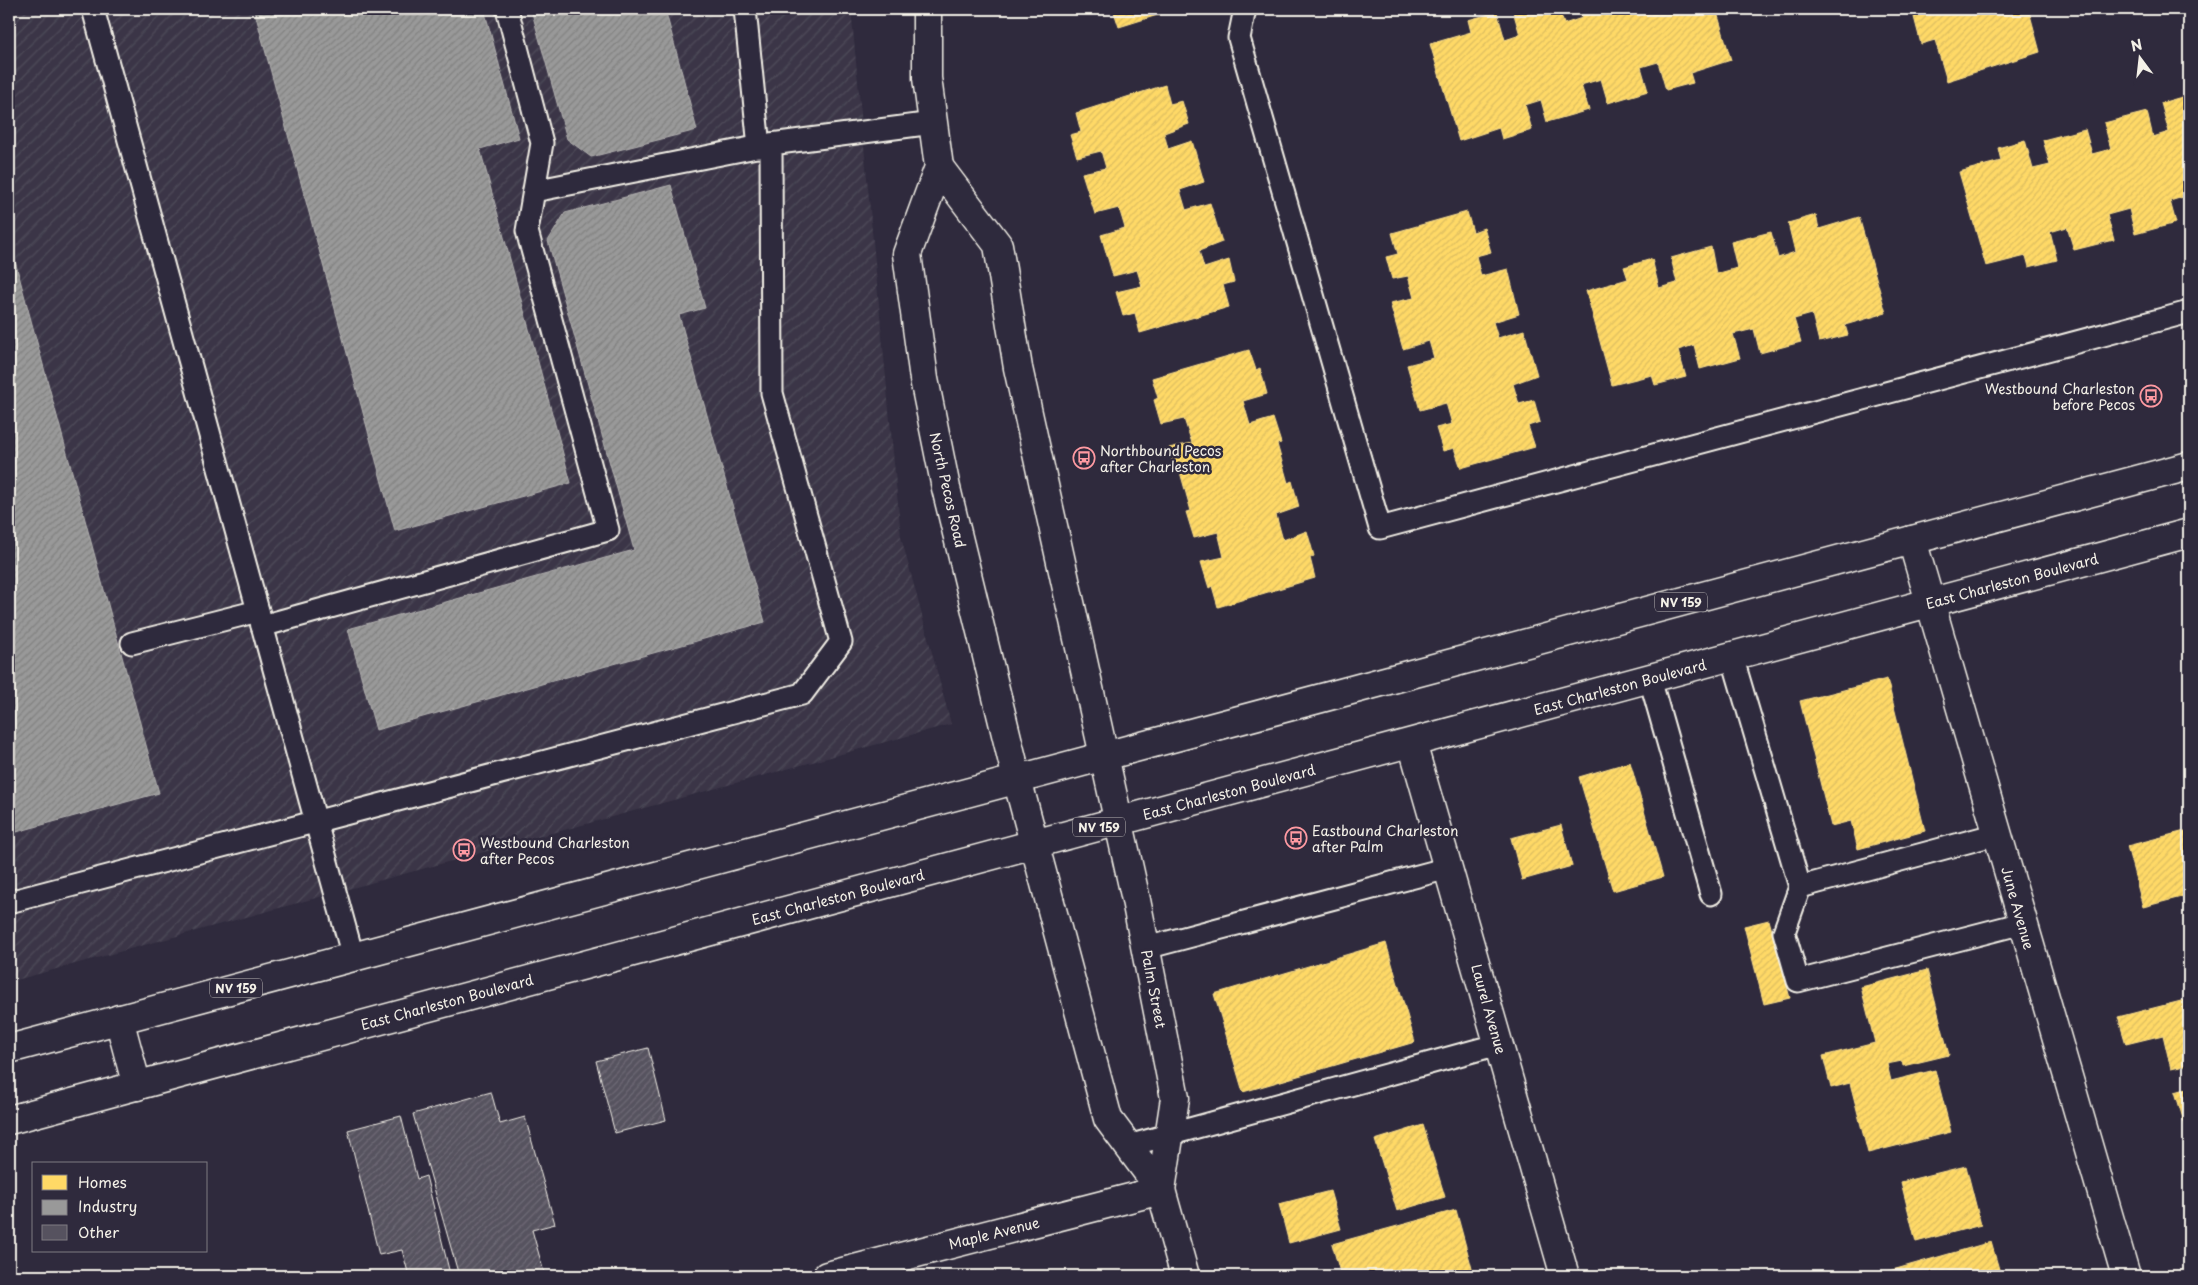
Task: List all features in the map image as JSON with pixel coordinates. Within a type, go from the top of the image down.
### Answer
[{"type":"main road","name":"North Pecos Road","points":[[927,9],[927,78],[939,167],[908,254],[924,379],[946,488],[1026,812]]},
{"type":"main road","name":"North Pecos Road","points":[[939,167],[998,245],[1018,368],[1111,789]]},
{"type":"main road","name":"NV 159","points":[[9,1048],[2189,466]]},
{"type":"main road","name":"East Charleston Boulevard","points":[[9,1120],[2189,534]]},
{"type":"main road","name":"June Avenue","points":[[1912,540],[1929,604],[2126,1276]]},
{"type":"main road","name":"Laurel Avenue","points":[[1412,743],[1565,1276]]},
{"type":"main road","name":"Palm Street","points":[[1111,789],[1146,948],[1176,1098],[1161,1190]]},
{"type":"main road","name":"Palm Street","points":[[1026,812],[1108,1119],[1161,1190],[1185,1276]]},
{"type":"main road","points":[[119,1019],[137,1086]]},
{"type":"main road","name":"Maple Avenue","points":[[827,1276],[886,1269],[1161,1190]]},
{"type":"lane","points":[[93,9],[353,957]]},
{"type":"lane","points":[[132,643],[260,618],[608,530],[527,231],[542,143],[507,9]]},
{"type":"lane","points":[[9,902],[802,694],[841,642],[772,393],[765,146],[745,9]]},
{"type":"lane","points":[[1245,9],[1239,38],[1380,528],[2189,312]]},
{"type":"lane","points":[[534,192],[765,146],[933,123]]},
{"type":"lane","points":[[1732,656],[1800,887],[1784,932],[1798,981],[2022,923]]},
{"type":"lane","points":[[1650,679],[1711,894]]},
{"type":"lane","points":[[1800,887],[1996,834]]},
{"type":"lane","points":[[1146,948],[1448,868]]},
{"type":"lane","points":[[1128,1146],[1498,1044]]},
{"type":"shaded area","points":[[9,9],[851,9],[901,537],[951,724],[9,982]]},
{"type":"building: Homes","points":[[1113,9],[1177,9],[1119,27]]},
{"type":"building: Homes","points":[[1522,9],[1559,9],[1564,24],[1582,18],[1580,9],[1716,9],[1731,60],[1690,73],[1693,83],[1666,90],[1658,62],[1641,67],[1648,91],[1608,103],[1601,79],[1581,85],[1589,110],[1547,122],[1541,100],[1525,105],[1532,130],[1502,139],[1499,128],[1459,141],[1430,44],[1471,32],[1468,20],[1497,12],[1505,40],[1520,35],[1513,11]]},
{"type":"building: Homes","points":[[1937,9],[2036,9],[2029,11],[2040,52],[1947,81],[1935,40],[1921,44],[1914,17]]},
{"type":"building: Homes","points":[[1165,85],[1170,104],[1182,101],[1189,124],[1164,133],[1168,149],[1192,141],[1204,182],[1180,190],[1186,210],[1210,203],[1222,242],[1199,251],[1204,268],[1229,260],[1234,282],[1223,285],[1229,307],[1140,333],[1135,313],[1123,316],[1116,292],[1142,286],[1137,270],[1113,276],[1101,235],[1125,228],[1119,208],[1095,214],[1082,173],[1106,168],[1101,151],[1077,157],[1070,135],[1081,132],[1076,113]]},
{"type":"building: Homes","points":[[2189,95],[2189,206],[2186,196],[2170,201],[2176,223],[2135,234],[2129,209],[2107,215],[2114,240],[2074,250],[2067,227],[2050,232],[2057,260],[2029,267],[2026,256],[1986,266],[1959,172],[2001,161],[1998,148],[2025,140],[2033,169],[2050,165],[2043,140],[2085,129],[2092,154],[2111,149],[2104,123],[2147,112],[2153,137],[2169,132],[2161,103]]},
{"type":"building: Homes","points":[[1467,212],[1473,232],[1484,228],[1491,252],[1476,256],[1481,276],[1508,269],[1519,314],[1493,322],[1498,338],[1524,330],[1537,375],[1513,384],[1519,404],[1534,400],[1540,422],[1528,426],[1535,447],[1461,468],[1454,448],[1443,451],[1436,428],[1452,424],[1446,403],[1420,410],[1407,365],[1434,358],[1429,341],[1403,349],[1390,303],[1414,298],[1408,276],[1392,279],[1386,257],[1398,254],[1392,233]]},
{"type":"building: Homes","points":[[1816,215],[1819,229],[1859,217],[1886,313],[1845,325],[1848,335],[1819,342],[1812,314],[1794,319],[1801,342],[1760,353],[1754,329],[1733,334],[1740,358],[1700,369],[1694,345],[1678,350],[1686,377],[1655,385],[1652,375],[1612,385],[1586,291],[1628,279],[1624,267],[1652,259],[1659,288],[1677,283],[1671,258],[1711,247],[1716,274],[1737,268],[1731,242],[1771,232],[1778,258],[1795,252],[1788,223]]},
{"type":"building: Homes","points":[[1249,350],[1256,370],[1260,368],[1267,394],[1243,401],[1250,425],[1273,418],[1281,443],[1277,444],[1288,483],[1292,481],[1299,507],[1276,515],[1283,540],[1307,531],[1314,556],[1310,558],[1315,578],[1218,607],[1212,586],[1209,588],[1201,562],[1224,557],[1218,532],[1194,538],[1186,512],[1191,511],[1180,472],[1175,473],[1169,448],[1192,443],[1184,419],[1161,424],[1154,400],[1158,398],[1152,378]]},
{"type":"building: Homes","points":[[1887,679],[1925,831],[1858,849],[1851,821],[1831,826],[1800,701]]},
{"type":"building: Homes","points":[[1630,762],[1663,877],[1613,891],[1579,777]]},
{"type":"building: Homes","points":[[1561,825],[1572,866],[1522,880],[1511,838]]},
{"type":"building: Homes","points":[[2189,830],[2189,895],[2143,907],[2127,846]]},
{"type":"building: Homes","points":[[1769,920],[1790,998],[1764,1004],[1744,926]]},
{"type":"building: Homes","points":[[1386,943],[1415,1042],[1243,1092],[1214,994]]},
{"type":"building: Homes","points":[[1927,970],[1949,1055],[1903,1066],[1902,1061],[1887,1064],[1891,1081],[1935,1070],[1951,1132],[1868,1153],[1850,1083],[1831,1088],[1823,1056],[1875,1043],[1861,987]]},
{"type":"building: Homes","points":[[2189,999],[2189,1065],[2171,1069],[2163,1035],[2126,1044],[2118,1017]]},
{"type":"building: Homes","points":[[2189,1088],[2189,1138],[2175,1092]]},
{"type":"building: Homes","points":[[1423,1125],[1445,1197],[1397,1211],[1375,1140]]},
{"type":"building: Homes","points":[[1966,1166],[1981,1225],[1916,1242],[1901,1182]]},
{"type":"building: Homes","points":[[1330,1191],[1341,1229],[1289,1243],[1279,1204]]},
{"type":"building: Homes","points":[[1456,1210],[1474,1276],[1341,1276],[1332,1244]]},
{"type":"building: Homes","points":[[1991,1242],[2001,1276],[1890,1276],[1889,1271]]},
{"type":"building: Industry","points":[[254,9],[484,9],[519,138],[480,149],[571,483],[395,531]]},
{"type":"building: Industry","points":[[531,9],[665,9],[697,130],[591,157],[567,139]]},
{"type":"building: Industry","points":[[671,185],[705,308],[679,315],[765,622],[376,730],[348,629],[634,550],[548,241],[565,213]]},
{"type":"building: Industry","points":[[9,239],[159,793],[9,834]]},
{"type":"building: Other","points":[[648,1048],[666,1120],[615,1133],[596,1061]]},
{"type":"building: Other","points":[[491,1092],[500,1124],[525,1117],[555,1224],[532,1230],[545,1276],[459,1276],[413,1114]]},
{"type":"building: Other","points":[[401,1116],[417,1179],[426,1176],[450,1274],[409,1276],[402,1250],[379,1255],[348,1130]]},
{"type":"place","name":"Westbound Charleston before Pecos","points":[[2151,396]]},
{"type":"place","name":"Northbound Pecos after Charleston","points":[[1084,458]]},
{"type":"place","name":"Eastbound Charleston after Palm","points":[[1296,838]]},
{"type":"place","name":"Westbound Charleston after Pecos","points":[[464,850]]}]
